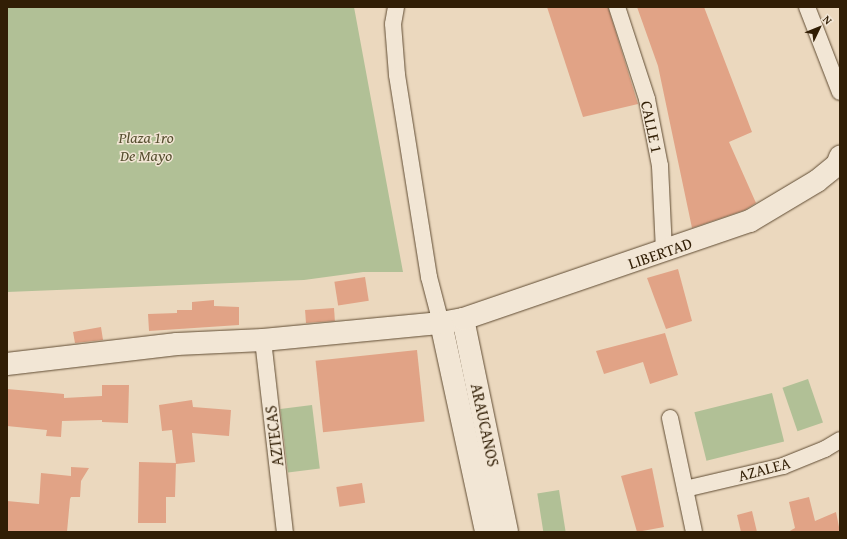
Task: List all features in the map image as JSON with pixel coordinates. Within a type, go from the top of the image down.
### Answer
[{"type":"main road","name":"LIBERTAD","points":[[7,364],[177,344],[262,340],[441,323],[463,319],[664,252],[750,221],[817,181],[836,164],[840,157]]},
{"type":"main road","name":"ARAUCANOS","points":[[463,319],[507,532]]},
{"type":"main road","name":"ARAUCANOS","points":[[441,323],[486,532]]},
{"type":"street","points":[[396,7],[393,24],[397,74],[429,277],[441,323]]},
{"type":"street","name":"CALLE 1","points":[[617,7],[647,99],[660,166],[664,252]]},
{"type":"street","points":[[808,7],[840,92]]},
{"type":"street","name":"AZTECAS","points":[[262,340],[285,532]]},
{"type":"street","points":[[670,418],[694,532]]},
{"type":"street","name":"AZALEA","points":[[685,489],[783,466],[825,449],[840,440]]},
{"type":"green space","name":"Plaza 1ro De Mayo","points":[[7,7],[354,7],[403,272],[363,272],[304,280],[7,292]]},
{"type":"green space","points":[[808,379],[823,422],[797,431],[782,388]]},
{"type":"green space","points":[[772,393],[784,442],[706,461],[694,412]]},
{"type":"green space","points":[[312,405],[320,469],[288,472],[280,409]]},
{"type":"green space","points":[[559,490],[566,532],[543,532],[537,493]]},
{"type":"building","points":[[547,7],[608,7],[638,104],[583,117]]},
{"type":"building","points":[[637,7],[704,7],[752,132],[729,142],[756,203],[745,210],[692,228],[658,66]]},
{"type":"building","points":[[678,269],[692,321],[666,329],[647,278]]},
{"type":"building","points":[[365,277],[369,301],[338,306],[334,282]]},
{"type":"building","points":[[214,300],[214,306],[239,307],[239,325],[149,331],[148,314],[177,313],[177,310],[192,310],[192,302]]},
{"type":"building","points":[[334,308],[335,321],[306,323],[305,310]]},
{"type":"building","points":[[101,327],[103,340],[75,343],[73,332]]},
{"type":"building","points":[[665,333],[678,375],[650,384],[643,362],[604,374],[596,351]]},
{"type":"building","points":[[417,350],[425,422],[323,432],[316,361]]},
{"type":"building","points":[[102,385],[129,385],[128,423],[102,422],[102,420],[62,421],[61,437],[46,436],[47,430],[7,426],[7,389],[64,394],[64,398],[102,396]]},
{"type":"building","points":[[192,400],[193,407],[231,410],[229,436],[192,433],[195,462],[176,464],[172,430],[162,431],[159,405]]},
{"type":"building","points":[[139,462],[176,463],[175,497],[166,497],[166,523],[138,523]]},
{"type":"building","points":[[71,467],[89,468],[81,481],[80,497],[71,497],[70,499],[67,532],[7,532],[7,501],[39,504],[41,473],[71,476]]},
{"type":"building","points":[[652,468],[664,527],[637,532],[621,476]]},
{"type":"building","points":[[362,483],[365,503],[339,507],[336,487]]},
{"type":"building","points":[[809,497],[815,521],[836,512],[840,532],[788,532],[795,528],[789,502]]},
{"type":"building","points":[[752,511],[757,532],[741,532],[737,515]]}]
